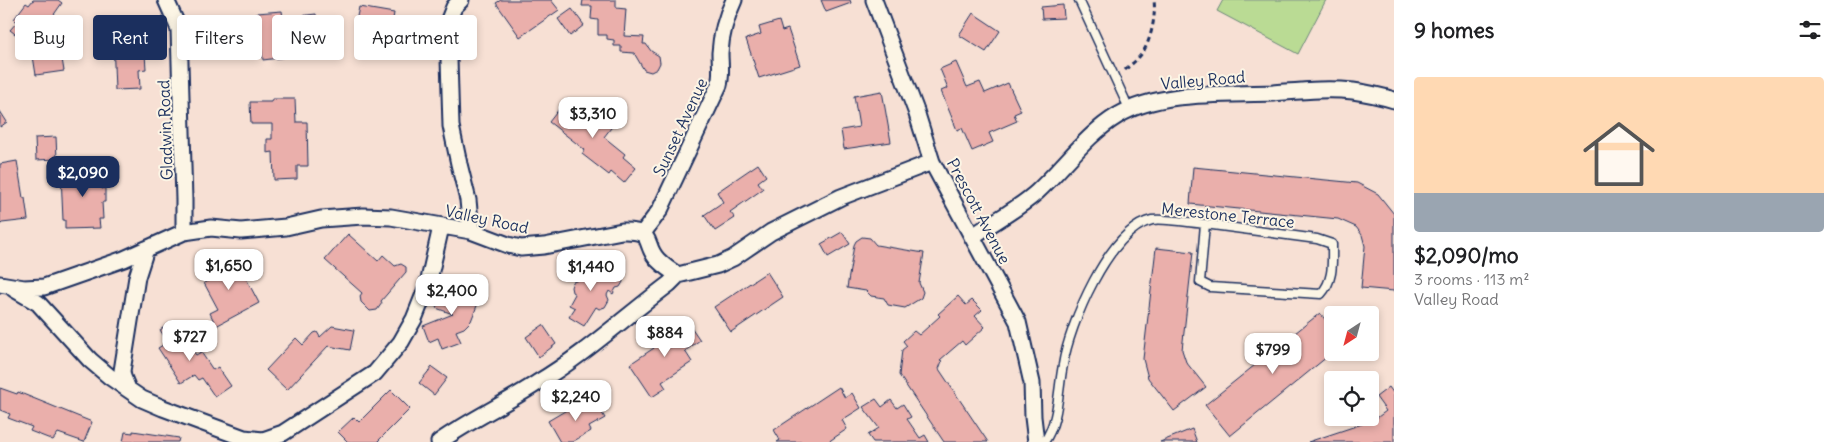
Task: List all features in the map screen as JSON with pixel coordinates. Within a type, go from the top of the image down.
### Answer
[{"type":"street","name":"Gladwin Road","points":[[166,0],[177,25]]},
{"type":"street","points":[[178,0],[179,15]]},
{"type":"street","points":[[461,0],[454,7],[446,27],[451,126],[458,164],[468,200],[470,231]]},
{"type":"street","name":"Sunset Avenue","points":[[643,233],[660,210],[719,85],[722,77],[720,55],[722,35],[726,18],[734,0]]},
{"type":"street","name":"Prescott Avenue","points":[[874,0],[916,111],[932,162],[1018,322],[1032,383],[1036,442]]},
{"type":"street","name":"Gladwin Road","points":[[180,60],[184,232]]},
{"type":"street","name":"Valley Road","points":[[972,237],[1019,208],[1102,127],[1130,110],[1180,97],[1326,90],[1352,91],[1394,100]]},
{"type":"street","points":[[439,442],[454,431],[539,383],[584,351],[678,275],[718,265],[733,258],[771,232],[841,197],[932,162]]},
{"type":"street","name":"Valley Road","points":[[3,284],[24,288],[44,287],[124,259],[184,232],[211,228],[241,231],[266,230],[286,228],[321,219],[363,216],[391,218],[470,231],[521,248],[544,246],[622,231],[643,233]]},
{"type":"street","points":[[3,284],[38,303],[90,360],[110,377],[142,399],[244,438],[264,441],[283,433],[375,373],[401,342],[414,319],[428,284],[441,227]]},
{"type":"street","points":[[643,233],[657,259],[678,275]]},
{"type":"street","points":[[128,389],[122,371],[137,277],[146,249]]},
{"type":"lane","points":[[1079,0],[1130,110]]},
{"type":"lane","name":"Merestone Terrace","points":[[1044,442],[1049,435],[1054,418],[1063,362],[1073,326],[1086,295],[1114,251],[1130,232],[1140,225],[1152,220],[1205,224],[1317,239],[1332,244],[1332,272],[1328,286],[1321,294],[1210,287],[1200,282],[1205,224]]},
{"type":"path","points":[[1116,82],[1132,62],[1139,57],[1146,46],[1152,25],[1154,0]]},
{"type":"green space","points":[[1223,0],[1326,0],[1298,54],[1217,11]]},
{"type":"building","points":[[33,0],[58,0],[62,3],[54,15],[17,15],[26,3],[29,5]]},
{"type":"building","points":[[501,0],[551,0],[559,10],[520,37],[496,3]]},
{"type":"building","points":[[583,0],[616,0],[616,8],[626,9],[624,36],[644,37],[643,44],[646,44],[651,51],[659,56],[660,63],[657,69],[651,72],[644,70],[634,53],[621,52],[621,46],[614,46],[614,40],[607,39],[607,35],[598,35],[598,20],[591,19],[592,6],[582,6]]},
{"type":"building","points":[[821,0],[850,0],[851,3],[826,12]]},
{"type":"building","points":[[1063,5],[1064,18],[1042,19],[1041,7]]},
{"type":"building","points":[[359,7],[394,13],[394,15],[357,15]]},
{"type":"building","points":[[572,9],[584,25],[570,36],[558,19]]},
{"type":"building","points":[[282,11],[283,15],[272,15],[272,59],[263,60],[262,15],[257,15],[257,13]]},
{"type":"building","points":[[973,13],[1000,31],[986,52],[959,35]]},
{"type":"building","points":[[779,21],[782,31],[788,29],[800,65],[759,78],[746,39],[761,34],[759,27]]},
{"type":"building","points":[[15,24],[15,34],[10,30]]},
{"type":"building","points":[[34,60],[62,60],[64,71],[36,75]]},
{"type":"building","points":[[114,60],[145,60],[146,69],[139,70],[140,89],[115,90]]},
{"type":"building","points":[[956,62],[967,87],[980,82],[985,93],[1008,83],[1021,111],[1014,114],[1017,121],[989,133],[993,142],[972,151],[962,128],[957,130],[941,91],[948,88],[940,69]]},
{"type":"building","points":[[882,91],[891,142],[844,149],[841,130],[859,127],[854,96]]},
{"type":"building","points":[[272,99],[295,99],[296,122],[307,122],[308,166],[297,166],[297,179],[274,180],[273,152],[267,153],[267,139],[272,139],[272,124],[251,124],[250,102],[271,102]]},
{"type":"building","points":[[567,99],[586,114],[592,106],[614,124],[604,137],[625,154],[623,157],[636,168],[624,183],[611,172],[609,175],[582,154],[585,150],[549,122]]},
{"type":"building","points":[[0,111],[7,122],[0,127]]},
{"type":"building","points":[[56,137],[57,159],[36,160],[35,138]]},
{"type":"building","points":[[17,161],[28,220],[2,223],[0,225],[0,164]]},
{"type":"building","points":[[98,163],[98,174],[101,174],[102,189],[105,188],[105,202],[102,202],[103,219],[99,219],[100,228],[65,229],[61,175],[82,174],[82,164]]},
{"type":"building","points":[[758,164],[766,176],[758,182],[763,189],[730,212],[735,218],[715,231],[704,215],[723,202],[717,192]]},
{"type":"building","points":[[1193,167],[1357,183],[1378,194],[1394,214],[1394,291],[1361,288],[1365,246],[1362,235],[1356,227],[1338,219],[1190,204]]},
{"type":"building","points":[[842,232],[850,244],[828,257],[821,244]]},
{"type":"building","points":[[348,234],[378,261],[383,255],[395,266],[401,264],[406,267],[406,272],[381,301],[382,303],[377,310],[370,311],[361,302],[360,296],[362,293],[325,260]]},
{"type":"building","points":[[862,237],[870,238],[876,245],[924,253],[919,283],[923,292],[921,298],[905,308],[888,305],[884,298],[871,296],[866,291],[847,288],[854,245]]},
{"type":"building","points":[[1156,248],[1193,252],[1182,350],[1186,362],[1206,387],[1174,411],[1148,378],[1143,359]]},
{"type":"building","points":[[231,258],[236,266],[239,265],[259,303],[216,326],[210,313],[218,309],[204,283],[208,281],[204,272]]},
{"type":"building","points":[[585,260],[613,277],[622,279],[623,282],[620,287],[616,288],[613,294],[609,291],[607,295],[609,300],[605,307],[599,309],[596,307],[584,326],[569,317],[575,308],[569,305],[575,294],[572,292],[571,287],[573,282],[578,280],[581,275],[577,273]]},
{"type":"building","points":[[767,272],[783,297],[731,332],[714,307]]},
{"type":"building","points":[[446,284],[480,298],[471,321],[464,328],[456,331],[461,342],[442,349],[438,338],[429,342],[423,326],[453,314],[436,308]]},
{"type":"building","points":[[958,296],[966,305],[972,300],[982,310],[975,316],[985,327],[965,345],[962,341],[940,360],[942,361],[939,369],[988,442],[944,442],[899,375],[902,350],[907,346],[903,341],[914,331],[919,335]]},
{"type":"building","points":[[1320,313],[1324,318],[1324,359],[1230,436],[1205,405]]},
{"type":"building","points":[[687,321],[700,340],[685,351],[692,362],[662,382],[666,388],[652,397],[630,364],[654,348],[651,345]]},
{"type":"building","points":[[172,322],[196,355],[201,352],[213,370],[218,367],[231,386],[215,397],[202,378],[198,380],[194,375],[181,383],[158,348],[168,342],[160,330]]},
{"type":"building","points":[[543,325],[556,344],[539,357],[526,337]]},
{"type":"building","points":[[332,326],[354,330],[350,350],[328,346],[287,390],[266,370],[296,338],[303,345],[314,333],[317,332],[320,337]]},
{"type":"building","points":[[432,367],[447,378],[434,395],[419,383]]},
{"type":"building","points":[[839,387],[845,398],[852,393],[861,408],[842,420],[847,429],[828,442],[777,442],[780,440],[774,430]]},
{"type":"building","points":[[1389,387],[1394,394],[1394,442],[1308,442],[1356,426],[1379,426],[1379,416],[1386,411],[1379,401],[1379,395]]},
{"type":"building","points":[[0,388],[17,394],[18,392],[92,422],[84,442],[58,433],[53,440],[30,431],[32,427],[8,418],[10,414],[0,410]]},
{"type":"building","points":[[391,390],[410,409],[379,442],[348,442],[338,432],[354,417],[359,422]]},
{"type":"building","points":[[593,399],[605,418],[589,427],[591,431],[572,442],[560,442],[548,421],[575,405],[578,408]]},
{"type":"building","points":[[876,399],[882,407],[891,400],[897,408],[903,404],[911,417],[907,419],[920,438],[925,435],[929,442],[873,442],[868,435],[879,428],[863,407]]},
{"type":"building","points":[[1192,429],[1197,442],[1160,442]]},
{"type":"building","points":[[133,431],[179,438],[178,442],[123,442],[125,432],[133,433]]}]
